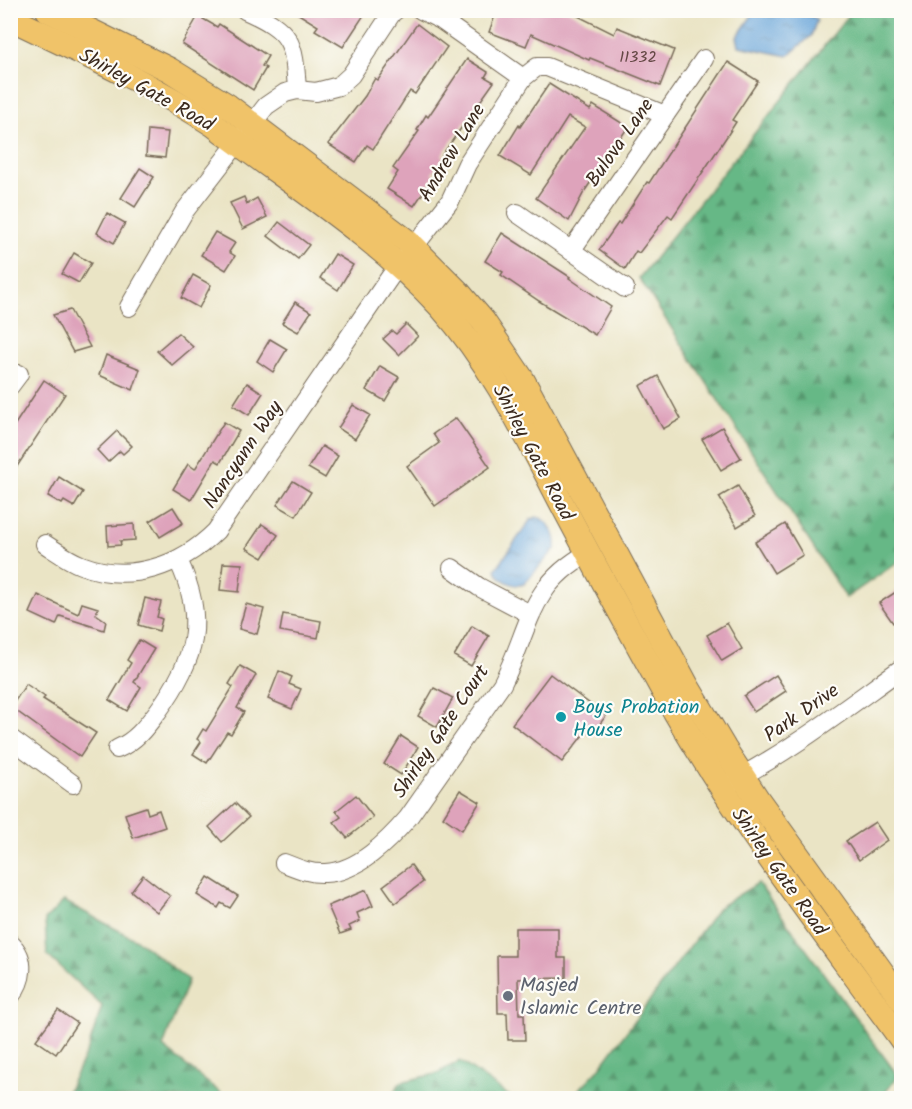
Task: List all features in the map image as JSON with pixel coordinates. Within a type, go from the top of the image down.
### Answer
[{"type":"main road","name":"Shirley Gate Road","points":[[48,10],[170,70],[251,123],[406,256],[459,293],[483,321],[522,379],[687,686],[732,782],[805,907],[902,1040]]},
{"type":"main road","name":"Shirley Gate Road","points":[[10,18],[149,86],[190,109],[374,245],[406,256],[442,309],[485,365],[518,420],[667,698],[902,1000]]},
{"type":"street","points":[[245,10],[280,28],[291,42],[297,90]]},
{"type":"street","points":[[421,10],[441,20],[523,78],[537,68],[547,67],[665,115]]},
{"type":"street","points":[[129,308],[184,212],[251,123],[276,98],[297,90],[316,92],[339,86],[351,75],[392,11]]},
{"type":"street","name":"Bulova Lane","points":[[571,251],[704,59]]},
{"type":"street","name":"Andrew Lane","points":[[406,256],[450,201],[467,164],[523,78]]},
{"type":"street","points":[[517,213],[625,288]]},
{"type":"street","name":"Nancyann Way","points":[[45,544],[77,563],[113,572],[156,568],[178,560],[199,547],[216,531],[406,256]]},
{"type":"street","name":"Shirley Gate Court","points":[[284,863],[313,873],[335,872],[362,860],[392,836],[408,818],[502,684],[514,660],[538,598],[554,576],[588,553]]},
{"type":"street","points":[[117,748],[126,745],[141,734],[172,691],[188,661],[194,640],[193,601],[178,560]]},
{"type":"street","points":[[452,568],[479,587],[530,614]]},
{"type":"street","name":"Park Drive","points":[[732,782],[808,736],[902,668]]},
{"type":"street","points":[[10,738],[73,784]]},
{"type":"street","points":[[10,943],[20,957],[22,967],[18,985],[10,997]]},
{"type":"green space","points":[[852,11],[901,11],[902,559],[846,598],[639,278]]},
{"type":"green space","points":[[758,883],[898,1076],[881,1098],[571,1098],[598,1070],[719,907]]},
{"type":"green space","points":[[64,901],[140,942],[188,980],[163,1047],[227,1098],[64,1098],[88,1049],[102,1006],[47,955],[45,920]]},
{"type":"green space","points":[[460,1061],[512,1098],[389,1098],[401,1082],[436,1074]]},
{"type":"water","points":[[755,11],[807,11],[817,20],[811,36],[788,56],[739,46],[737,37]]},
{"type":"water","points":[[536,517],[551,528],[556,548],[524,584],[511,584],[500,577],[496,569],[531,519]]},
{"type":"building","points":[[292,10],[357,10],[364,15],[343,47],[315,30],[318,26]]},
{"type":"building","points":[[497,10],[566,10],[614,34],[617,27],[674,50],[660,86],[590,58],[589,60],[531,34],[526,46],[489,32]]},
{"type":"building","points":[[198,16],[217,27],[219,24],[268,56],[262,66],[266,68],[253,90],[182,44]]},
{"type":"building","points":[[417,24],[447,47],[415,94],[410,91],[373,149],[367,145],[356,162],[328,144],[365,96],[375,78],[378,80]]},
{"type":"building","points":[[467,59],[488,72],[485,77],[494,82],[442,155],[444,157],[432,173],[435,175],[414,206],[387,189],[398,172],[393,168],[419,131],[417,130],[426,115],[428,117]]},
{"type":"building","points":[[728,62],[758,81],[732,120],[736,122],[672,218],[668,215],[639,253],[636,251],[625,269],[599,250],[618,223],[620,224],[647,182],[649,183]]},
{"type":"building","points":[[549,84],[590,110],[593,105],[628,127],[584,192],[569,221],[536,198],[585,127],[568,117],[531,175],[500,156]]},
{"type":"building","points":[[148,130],[168,132],[165,158],[146,156]]},
{"type":"building","points":[[140,168],[154,177],[135,207],[121,198]]},
{"type":"building","points":[[244,197],[247,204],[257,198],[267,217],[243,229],[230,203]]},
{"type":"building","points":[[107,213],[125,223],[114,243],[97,233]]},
{"type":"building","points":[[279,222],[309,245],[298,259],[268,236]]},
{"type":"building","points":[[215,232],[235,243],[229,252],[235,256],[226,270],[201,255]]},
{"type":"building","points":[[502,233],[611,307],[595,335],[539,301],[501,275],[503,272],[485,261]]},
{"type":"building","points":[[74,253],[91,263],[79,283],[62,274]]},
{"type":"building","points":[[335,254],[353,265],[338,290],[320,278]]},
{"type":"building","points":[[193,275],[211,285],[199,308],[181,298]]},
{"type":"building","points":[[295,302],[311,312],[298,332],[282,323]]},
{"type":"building","points":[[70,310],[90,347],[73,352],[53,315]]},
{"type":"building","points":[[406,324],[418,336],[399,355],[383,339],[392,331],[396,334]]},
{"type":"building","points":[[178,333],[193,347],[172,365],[157,351]]},
{"type":"building","points":[[270,339],[287,349],[273,372],[257,361]]},
{"type":"building","points":[[106,355],[140,369],[133,390],[99,375]]},
{"type":"building","points":[[380,366],[399,377],[385,401],[366,390]]},
{"type":"building","points":[[658,376],[681,419],[663,429],[640,386]]},
{"type":"building","points":[[44,380],[65,394],[10,477],[10,432]]},
{"type":"building","points":[[247,383],[263,393],[249,415],[233,405]]},
{"type":"building","points":[[353,405],[370,415],[355,439],[338,428]]},
{"type":"building","points":[[456,418],[490,467],[435,506],[407,466],[439,443],[433,434]]},
{"type":"building","points":[[224,422],[239,431],[220,463],[215,460],[191,500],[173,489],[188,464],[195,469]]},
{"type":"building","points":[[722,427],[741,458],[721,470],[702,439]]},
{"type":"building","points":[[117,431],[132,446],[123,454],[120,451],[108,462],[97,450]]},
{"type":"building","points":[[322,446],[338,456],[325,478],[308,468]]},
{"type":"building","points":[[59,477],[83,492],[74,507],[64,501],[62,504],[48,496]]},
{"type":"building","points":[[293,481],[311,492],[296,516],[277,505]]},
{"type":"building","points":[[738,486],[755,516],[737,527],[719,497]]},
{"type":"building","points":[[173,507],[183,523],[160,537],[150,521]]},
{"type":"building","points":[[134,524],[135,540],[120,541],[121,545],[108,546],[107,526]]},
{"type":"building","points":[[262,524],[278,535],[263,558],[246,548]]},
{"type":"building","points":[[785,524],[803,555],[774,573],[755,542]]},
{"type":"building","points":[[223,563],[242,564],[239,592],[220,590]]},
{"type":"building","points":[[902,588],[902,617],[893,623],[879,603]]},
{"type":"building","points":[[38,595],[78,614],[82,603],[98,608],[96,614],[106,621],[104,630],[60,616],[56,625],[30,613]]},
{"type":"building","points":[[145,598],[161,602],[157,617],[162,619],[159,631],[138,625]]},
{"type":"building","points":[[246,604],[264,609],[257,634],[239,629]]},
{"type":"building","points":[[283,614],[321,621],[318,638],[280,631]]},
{"type":"building","points":[[727,623],[742,649],[722,661],[707,635]]},
{"type":"building","points":[[472,626],[489,636],[471,666],[454,656]]},
{"type":"building","points":[[139,640],[154,649],[134,682],[141,687],[127,711],[109,700],[131,663],[127,660]]},
{"type":"building","points":[[240,666],[256,675],[237,708],[244,712],[231,734],[227,732],[207,763],[193,754],[201,742],[197,739],[203,729],[206,731],[233,687],[229,684]]},
{"type":"building","points":[[279,671],[292,677],[289,684],[301,689],[292,709],[268,699]]},
{"type":"building","name":"Boys Probation House","points":[[550,674],[606,716],[591,735],[586,731],[562,762],[512,724]]},
{"type":"building","points":[[776,675],[786,691],[754,712],[744,696]]},
{"type":"building","points":[[26,684],[45,697],[43,699],[96,733],[80,757],[11,707]]},
{"type":"building","points":[[434,688],[453,698],[437,727],[418,716]]},
{"type":"building","points":[[401,736],[418,747],[401,775],[384,764]]},
{"type":"building","points":[[460,790],[480,802],[462,830],[443,817]]},
{"type":"building","points":[[356,795],[373,817],[347,838],[334,822],[341,817],[336,811]]},
{"type":"building","points":[[235,803],[249,817],[222,842],[209,827]]},
{"type":"building","points":[[146,807],[148,814],[159,810],[165,827],[133,838],[125,814]]},
{"type":"building","points":[[875,822],[887,840],[859,860],[846,841]]},
{"type":"building","points":[[411,865],[423,882],[395,903],[383,886]]},
{"type":"building","points":[[143,875],[170,896],[157,912],[131,891]]},
{"type":"building","points":[[208,877],[238,896],[230,908],[221,903],[218,908],[197,895]]},
{"type":"building","points":[[366,890],[373,906],[357,913],[360,921],[349,926],[351,930],[340,934],[328,906]]},
{"type":"building","name":"Masjed Islamic Centre","points":[[515,928],[558,928],[558,958],[566,958],[566,978],[518,979],[519,1014],[524,1014],[525,1040],[508,1040],[507,1013],[498,1013],[497,956],[515,956]]},
{"type":"building","points":[[58,1010],[77,1023],[56,1054],[36,1040]]},
{"type":"place","name":"Boys Probation House","points":[[561,717]]},
{"type":"place","name":"Masjed Islamic Centre","points":[[508,996]]}]
